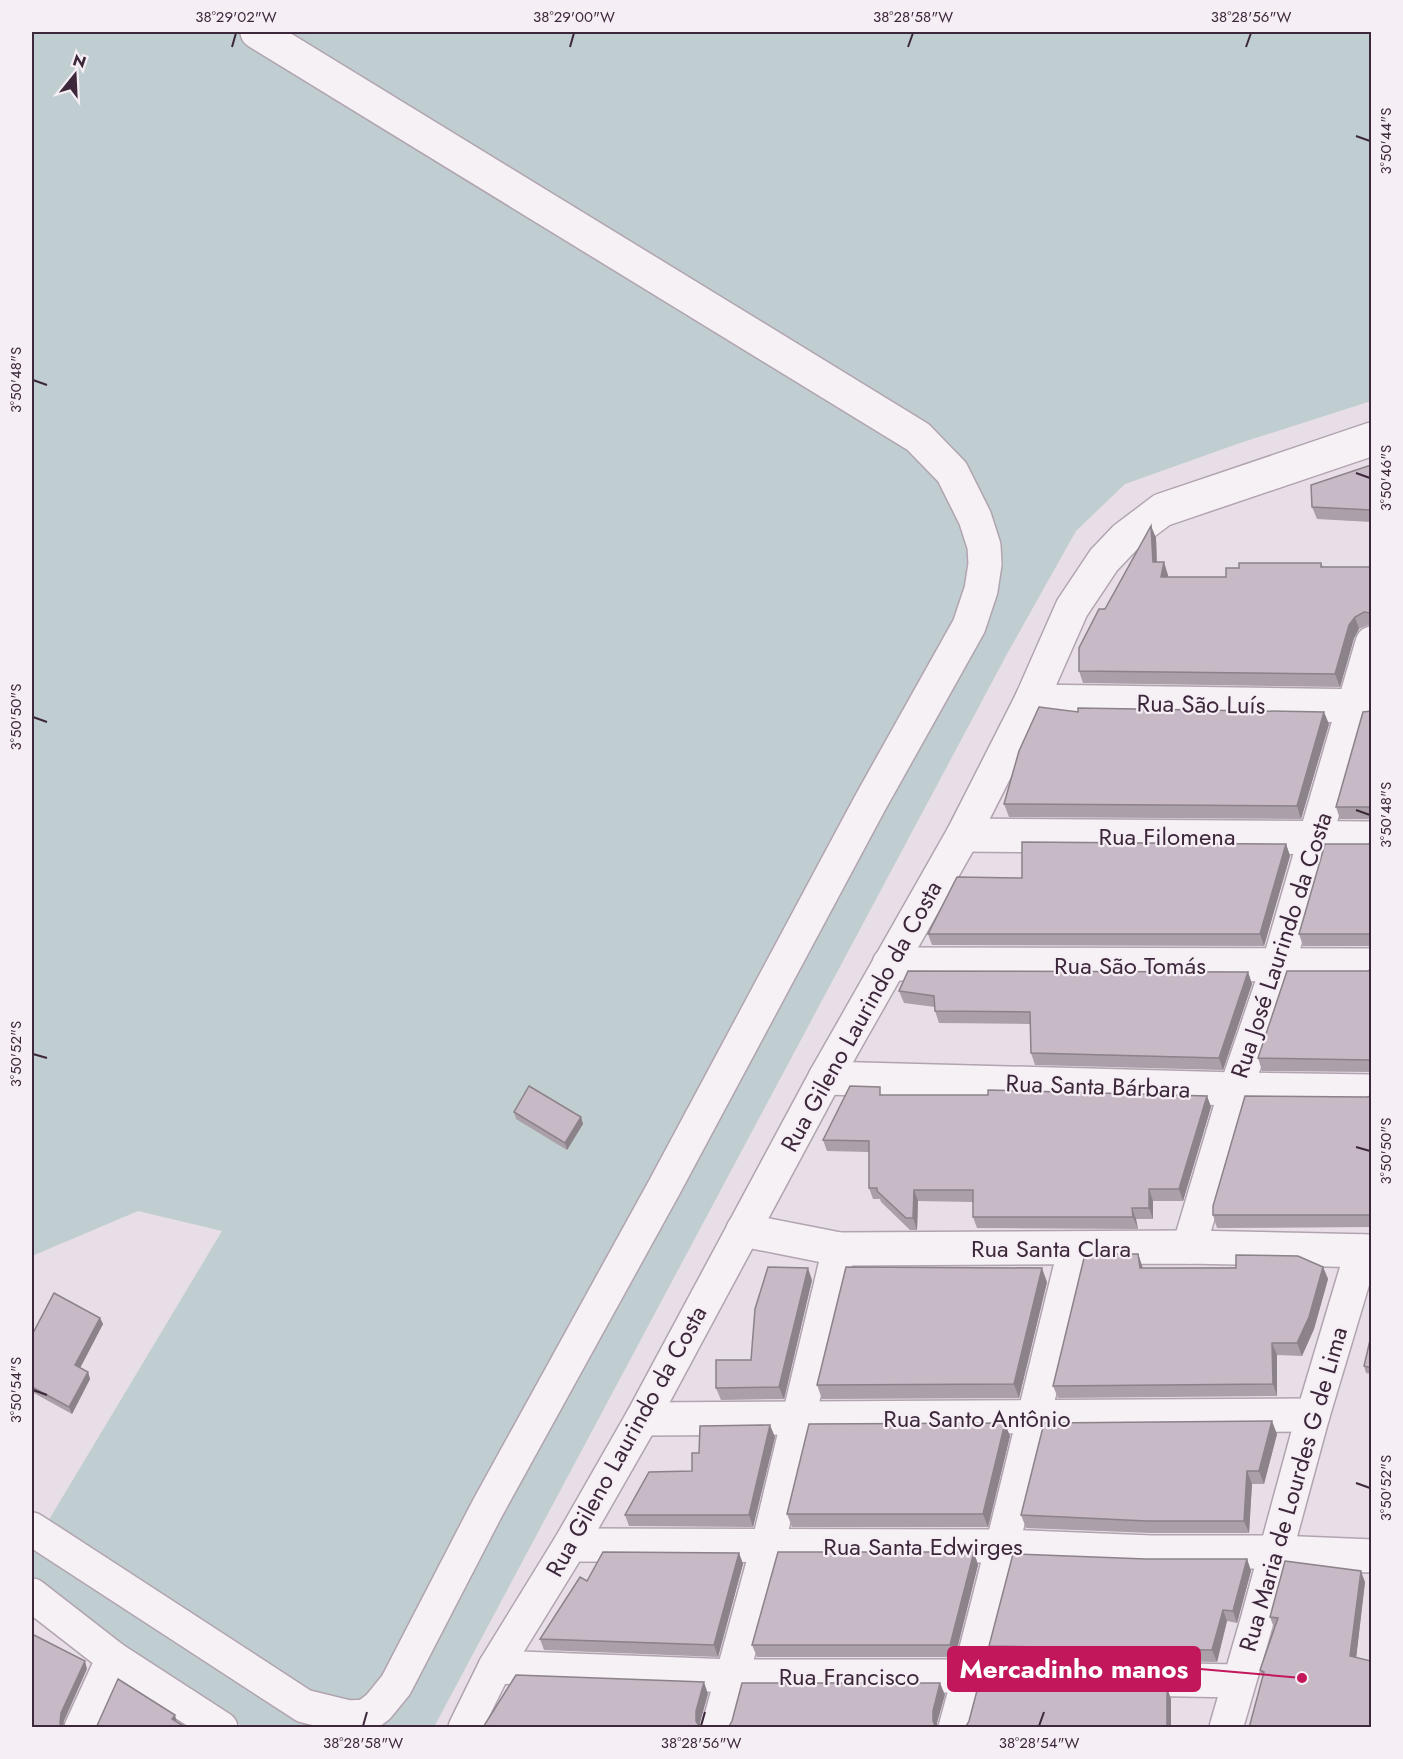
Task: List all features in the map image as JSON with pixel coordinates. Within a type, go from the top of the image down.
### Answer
[{"type":"street","points":[[32,1529],[304,1706],[350,1717],[366,1716],[378,1707],[393,1690],[409,1662],[487,1509],[665,1186],[870,803],[969,626],[981,590],[984,546],[975,518],[952,472],[918,437],[257,32]]},
{"type":"street","name":"Rua Gileno Laurindo da Costa","points":[[465,1728],[495,1667],[570,1545],[642,1419],[825,1078],[963,834],[1031,701],[1072,608],[1104,560],[1125,538],[1162,510],[1371,439]]},
{"type":"street","name":"Rua José Laurindo da Costa","points":[[1189,1247],[1236,1089],[1278,966],[1317,837],[1363,706],[1371,643]]},
{"type":"street","name":"Rua São Luís","points":[[1031,701],[1363,706]]},
{"type":"street","name":"Rua Filomena","points":[[963,834],[1371,838]]},
{"type":"street","name":"Rua São Tomás","points":[[889,964],[1371,965]]},
{"type":"street","name":"Rua Santa Bárbara","points":[[825,1078],[1371,1091]]},
{"type":"street","name":"Rua Santa Clara","points":[[743,1230],[839,1249],[1189,1247],[1367,1251]]},
{"type":"street","points":[[955,1728],[1003,1546],[1032,1418],[1075,1248]]},
{"type":"street","points":[[718,1728],[768,1545],[839,1249]]},
{"type":"street","name":"Rua Maria de Lourdes G de Lima","points":[[1226,1728],[1313,1415],[1367,1251]]},
{"type":"street","name":"Rua Santo Antônio","points":[[642,1419],[1313,1415]]},
{"type":"street","name":"Rua Santa Edwirges","points":[[570,1545],[1003,1546],[1151,1552],[1275,1552],[1371,1557]]},
{"type":"street","points":[[32,1595],[113,1658],[220,1728]]},
{"type":"street","points":[[81,1728],[113,1658]]},
{"type":"street","name":"Rua Francisco","points":[[495,1667],[732,1676],[969,1676],[1238,1681]]},
{"type":"shaded area","points":[[32,32],[1371,32],[1371,401],[1240,443],[1125,484],[1076,531],[1007,654],[434,1727],[244,1727],[32,1592],[32,1548],[222,1231],[138,1211],[32,1256]]},
{"type":"building","points":[[1371,465],[1371,510],[1312,507],[1311,485]]},
{"type":"building","points":[[1151,526],[1153,562],[1164,562],[1161,577],[1226,577],[1226,568],[1239,568],[1239,563],[1321,563],[1321,567],[1371,567],[1371,613],[1364,612],[1355,617],[1349,625],[1335,674],[1079,671],[1079,648],[1099,609],[1105,609]]},
{"type":"building","points":[[1039,707],[1078,712],[1078,708],[1324,712],[1297,806],[1004,804],[1019,751]]},
{"type":"building","points":[[1371,711],[1371,808],[1336,807],[1363,712]]},
{"type":"building","points":[[1022,842],[1286,844],[1260,934],[928,934],[957,877],[1022,878]]},
{"type":"building","points":[[1371,843],[1371,935],[1299,934],[1325,844]]},
{"type":"building","points":[[1371,970],[1371,1061],[1258,1058],[1287,971]]},
{"type":"building","points":[[908,971],[1248,972],[1219,1058],[1031,1053],[1030,1012],[935,1011],[934,996],[899,991]]},
{"type":"building","points":[[529,1086],[581,1117],[565,1143],[514,1112]]},
{"type":"building","points":[[850,1086],[880,1087],[880,1095],[988,1095],[988,1090],[1207,1096],[1179,1189],[1149,1189],[1149,1208],[1132,1208],[1133,1217],[973,1217],[973,1190],[914,1190],[913,1218],[906,1218],[877,1191],[877,1188],[869,1188],[869,1141],[823,1140]]},
{"type":"building","points":[[1245,1096],[1371,1096],[1371,1215],[1213,1215],[1213,1206]]},
{"type":"building","points":[[1085,1254],[1138,1254],[1140,1268],[1236,1268],[1236,1255],[1298,1256],[1323,1267],[1309,1317],[1297,1343],[1272,1343],[1273,1384],[1053,1386]]},
{"type":"building","points":[[768,1267],[808,1268],[779,1387],[716,1388],[716,1360],[751,1360],[755,1309]]},
{"type":"building","points":[[846,1267],[1042,1268],[1014,1384],[817,1385]]},
{"type":"building","points":[[54,1293],[100,1318],[75,1365],[88,1372],[69,1407],[32,1387],[32,1335]]},
{"type":"building","points":[[1371,1336],[1371,1368],[1364,1366]]},
{"type":"building","points":[[1272,1421],[1259,1471],[1247,1471],[1244,1521],[1147,1521],[1021,1515],[1044,1423]]},
{"type":"building","points":[[1005,1423],[983,1514],[787,1514],[809,1424]]},
{"type":"building","points":[[770,1425],[749,1515],[625,1515],[649,1472],[692,1471],[692,1453],[699,1453],[700,1426]]},
{"type":"building","points":[[603,1552],[739,1553],[714,1645],[540,1639],[580,1577],[587,1581]]},
{"type":"building","points":[[778,1552],[974,1552],[950,1645],[752,1645]]},
{"type":"building","points":[[1013,1554],[1146,1559],[1247,1559],[1233,1611],[1223,1610],[1212,1650],[989,1646]]},
{"type":"building","points":[[1285,1561],[1361,1571],[1350,1656],[1371,1661],[1371,1728],[1249,1728],[1264,1672],[1260,1670],[1278,1618],[1270,1617]]},
{"type":"building","points":[[32,1634],[85,1661],[61,1713],[61,1728],[32,1728]]},
{"type":"building","points":[[516,1675],[704,1682],[696,1711],[696,1721],[700,1728],[484,1728]]},
{"type":"building","points":[[118,1679],[175,1715],[172,1719],[187,1728],[96,1728]]},
{"type":"building","points":[[742,1683],[940,1683],[933,1711],[936,1728],[728,1728]]},
{"type":"building","points":[[979,1683],[1167,1687],[1167,1727],[1193,1727],[965,1728]]},
{"type":"place","name":"Mercadinho manos","points":[[1302,1678]]}]
